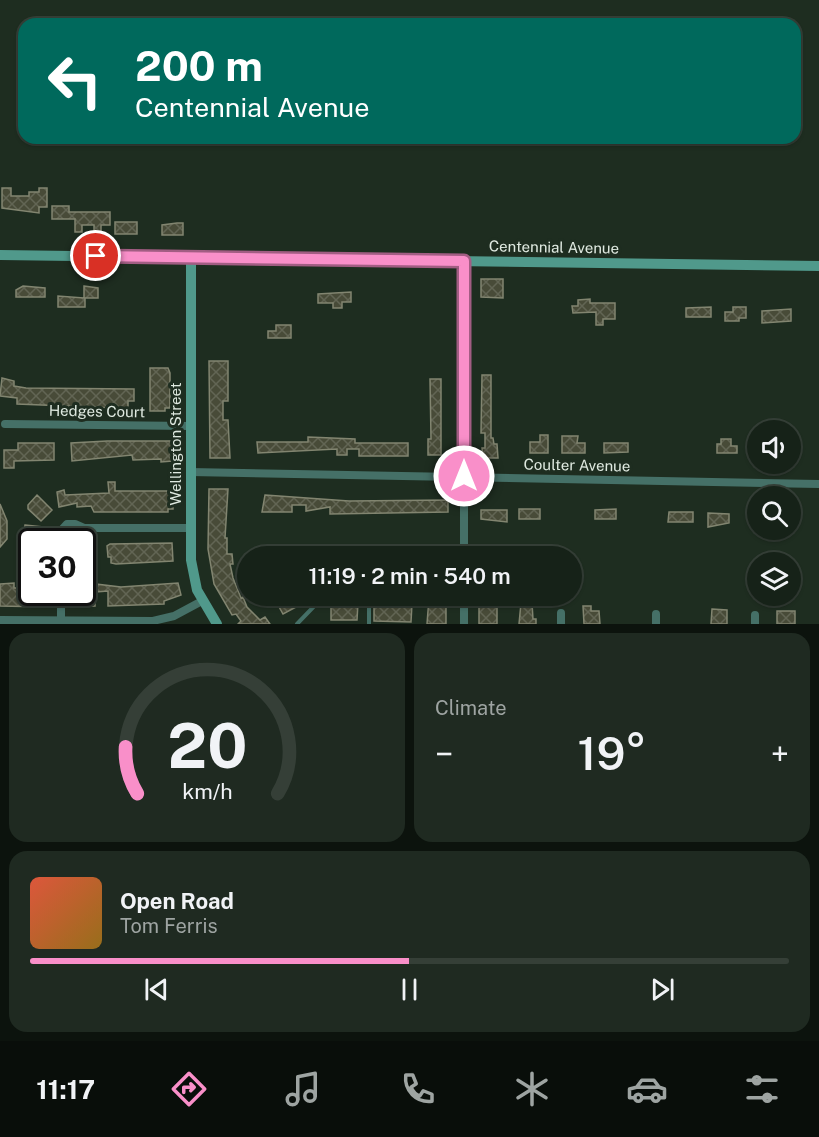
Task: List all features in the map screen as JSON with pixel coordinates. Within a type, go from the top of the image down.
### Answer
[{"type":"main road","name":"Centennial Avenue","points":[[0,255],[819,266]]},
{"type":"main road","name":"Wellington Street","points":[[191,257],[190,528],[192,569],[202,601],[217,624]]},
{"type":"street","points":[[464,261],[464,546]]},
{"type":"street","name":"Hedges Court","points":[[5,424],[190,426]]},
{"type":"street","name":"Coulter Avenue","points":[[190,472],[819,484]]},
{"type":"street","points":[[63,528],[67,524],[75,524],[84,528]]},
{"type":"street","points":[[96,528],[190,528]]},
{"type":"street","points":[[0,620],[40,622],[166,620],[202,601]]},
{"type":"street","points":[[61,606],[61,620]]},
{"type":"street","points":[[464,606],[464,624]]},
{"type":"street","points":[[561,613],[561,624]]},
{"type":"street","points":[[656,614],[656,624]]},
{"type":"lane","points":[[297,624],[313,606]]},
{"type":"lane","points":[[369,606],[369,624]]},
{"type":"building","points":[[2,188],[11,188],[11,196],[29,196],[29,192],[39,192],[39,188],[47,188],[47,207],[39,207],[39,213],[2,208]]},
{"type":"building","points":[[52,206],[69,206],[69,212],[110,212],[110,225],[101,225],[101,232],[94,232],[94,225],[82,225],[82,232],[75,232],[75,219],[52,219]]},
{"type":"building","points":[[115,222],[137,222],[137,234],[115,234]]},
{"type":"building","points":[[183,223],[183,235],[162,235],[162,225]]},
{"type":"building","points":[[481,279],[503,279],[503,298],[481,297]]},
{"type":"building","points":[[23,286],[45,288],[45,297],[16,297],[16,290]]},
{"type":"building","points":[[84,286],[98,288],[98,298],[85,298],[85,307],[58,307],[58,296],[84,298]]},
{"type":"building","points":[[351,292],[351,302],[342,302],[342,308],[333,308],[333,303],[318,303],[318,294]]},
{"type":"building","points":[[590,299],[590,303],[615,303],[615,319],[603,319],[603,325],[596,325],[596,312],[573,313],[572,306],[578,306],[578,300]]},
{"type":"building","points":[[711,307],[711,317],[686,317],[686,308]]},
{"type":"building","points":[[733,307],[746,307],[746,318],[739,318],[739,321],[725,321],[725,312],[733,312]]},
{"type":"building","points":[[791,309],[791,321],[762,323],[762,311]]},
{"type":"building","points":[[276,325],[291,325],[291,338],[268,338],[268,331],[276,331]]},
{"type":"building","points":[[209,361],[228,361],[228,401],[223,401],[223,420],[228,420],[230,458],[210,458]]},
{"type":"building","points":[[150,368],[168,368],[170,373],[170,408],[165,408],[165,411],[150,411]]},
{"type":"building","points":[[482,375],[491,375],[491,438],[494,444],[497,444],[498,458],[483,458],[485,433],[481,433]]},
{"type":"building","points":[[2,378],[14,381],[14,386],[26,388],[134,389],[134,401],[128,401],[128,408],[17,404],[17,398],[0,396]]},
{"type":"building","points":[[430,379],[441,379],[441,455],[428,455],[428,439],[431,439]]},
{"type":"building","points":[[540,435],[548,435],[548,453],[530,453],[530,442],[540,442]]},
{"type":"building","points":[[562,436],[578,436],[577,443],[585,443],[585,453],[562,453]]},
{"type":"building","points":[[308,437],[355,439],[355,443],[408,443],[408,456],[359,456],[359,449],[347,449],[347,455],[337,455],[337,449],[258,453],[257,442],[308,442]]},
{"type":"building","points":[[721,439],[731,439],[731,446],[737,446],[737,453],[717,453],[717,444],[721,444]]},
{"type":"building","points":[[172,441],[172,461],[133,460],[132,455],[72,461],[71,443]]},
{"type":"building","points":[[18,443],[54,443],[54,460],[14,461],[14,468],[4,468],[4,450],[18,450]]},
{"type":"building","points":[[604,443],[628,443],[628,452],[604,453]]},
{"type":"building","points":[[108,482],[115,482],[115,491],[173,491],[173,509],[168,509],[168,512],[94,512],[91,506],[77,507],[77,503],[59,507],[57,492],[64,490],[65,495],[109,493]]},
{"type":"building","points":[[209,489],[228,489],[225,538],[227,538],[227,554],[232,554],[233,564],[230,564],[237,588],[237,606],[247,606],[260,620],[265,617],[270,624],[238,624],[241,621],[236,614],[232,615],[214,584],[208,549]]},
{"type":"building","points":[[37,495],[52,510],[41,521],[28,509],[28,505]]},
{"type":"building","points":[[265,495],[349,501],[448,500],[448,512],[330,514],[330,507],[306,511],[306,505],[292,505],[292,512],[262,512]]},
{"type":"building","points":[[0,504],[7,521],[7,539],[0,547]]},
{"type":"building","points":[[519,509],[540,509],[540,519],[519,519]]},
{"type":"building","points":[[616,509],[616,519],[595,519],[595,510]]},
{"type":"building","points":[[481,510],[507,510],[507,522],[481,519]]},
{"type":"building","points":[[669,512],[693,512],[693,522],[668,522]]},
{"type":"building","points":[[708,513],[729,514],[729,523],[708,527]]},
{"type":"building","points":[[25,525],[43,527],[43,528],[25,528]]},
{"type":"building","points":[[172,543],[173,561],[116,564],[111,563],[111,557],[108,557],[107,546],[110,544]]},
{"type":"building","points":[[14,583],[14,588],[18,588],[18,606],[46,607],[0,606],[0,584]]},
{"type":"building","points":[[178,583],[181,595],[164,601],[164,604],[108,606],[108,591],[96,592],[96,584],[121,587]]},
{"type":"building","points":[[279,606],[298,606],[283,614]]},
{"type":"building","points":[[331,606],[358,606],[357,620],[331,620]]},
{"type":"building","points":[[374,606],[412,606],[411,622],[374,621]]},
{"type":"building","points":[[428,606],[446,606],[446,624],[427,624]]},
{"type":"building","points":[[479,606],[497,606],[497,624],[479,624]]},
{"type":"building","points":[[521,606],[532,606],[533,619],[536,619],[536,624],[519,624]]},
{"type":"building","points":[[583,606],[591,606],[591,611],[599,611],[600,624],[584,624]]},
{"type":"building","points":[[712,609],[727,610],[727,624],[711,624]]},
{"type":"building","points":[[777,611],[795,611],[795,624],[777,624]]},
{"type":"route","points":[[96,256],[464,261],[464,476]]}]
